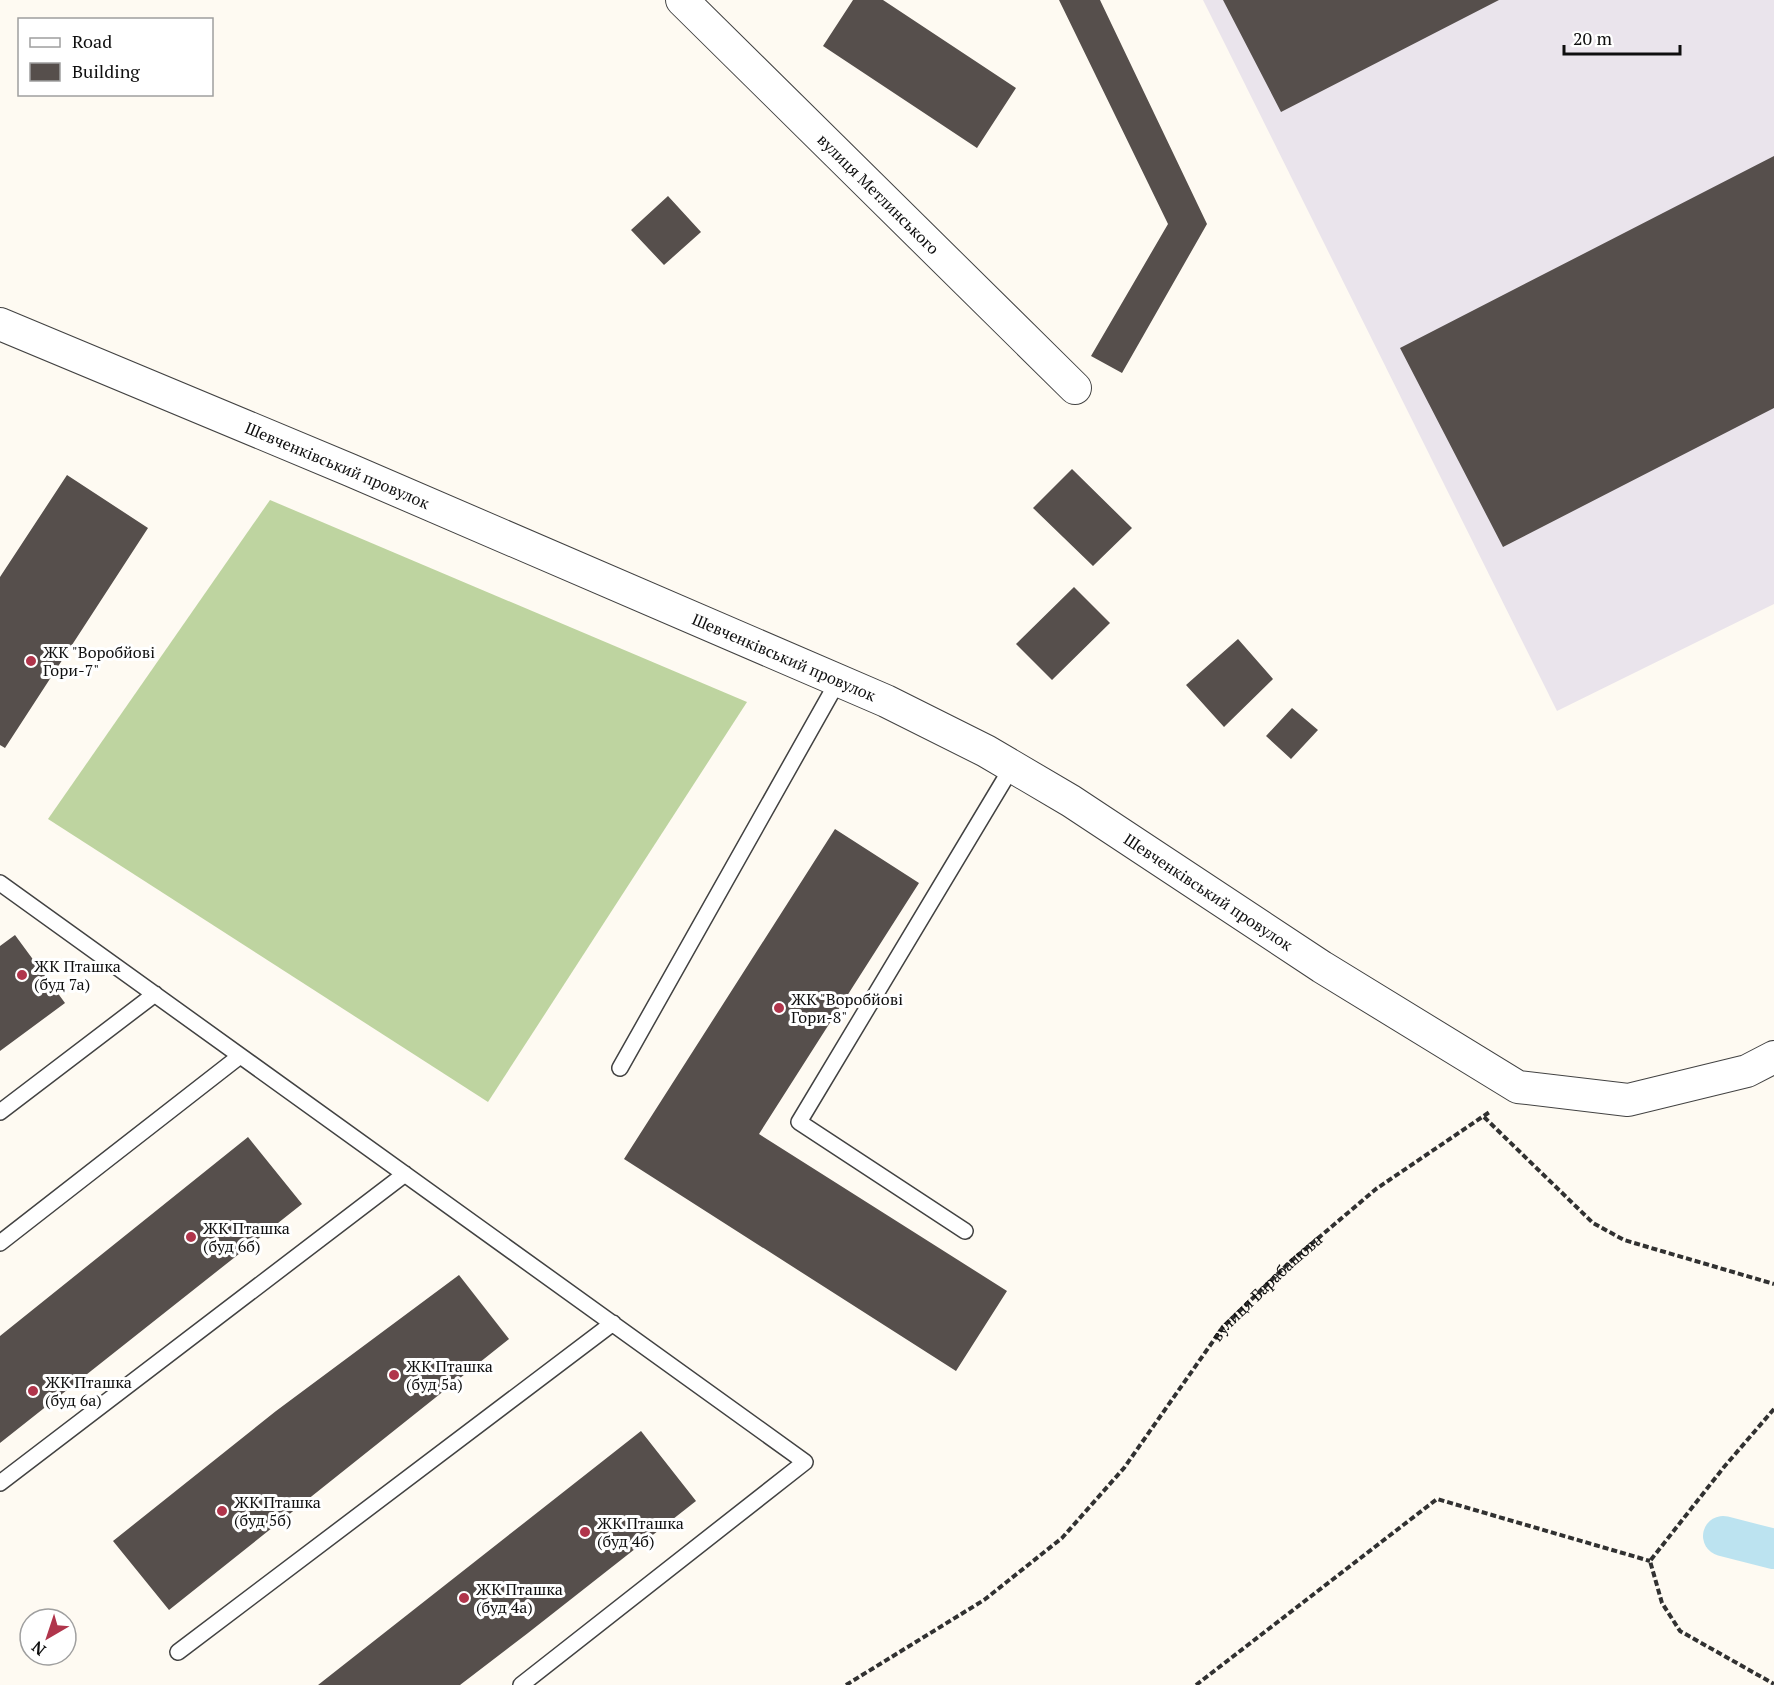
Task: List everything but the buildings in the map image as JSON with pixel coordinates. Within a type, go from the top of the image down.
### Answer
[{"type":"street","name":"вулиця Метлинського","points":[[682,0],[1075,388]]},
{"type":"street","name":"Шевченківський провулок","points":[[0,324],[360,474],[886,701],[1012,766],[1071,801],[1322,967],[1518,1087]]},
{"type":"street","points":[[1518,1087],[1628,1100],[1747,1071],[1774,1057]]},
{"type":"lane","points":[[620,1068],[838,681]]},
{"type":"lane","points":[[965,1231],[799,1122],[1012,766]]},
{"type":"lane","points":[[0,883],[805,1462],[521,1685]]},
{"type":"lane","points":[[0,1112],[155,994]]},
{"type":"lane","points":[[0,1243],[240,1056]]},
{"type":"lane","points":[[0,1483],[405,1174]]},
{"type":"lane","points":[[178,1652],[613,1323]]},
{"type":"path","name":"вулиця Барабашова","points":[[846,1685],[984,1600],[1062,1538],[1124,1468],[1223,1328],[1290,1262],[1376,1189],[1484,1117],[1518,1087]]},
{"type":"path","points":[[1484,1117],[1593,1223],[1624,1239],[1774,1284]]},
{"type":"path","points":[[1650,1561],[1724,1467],[1774,1409]]},
{"type":"path","points":[[1196,1685],[1437,1499],[1650,1561]]},
{"type":"path","points":[[1650,1561],[1662,1603],[1680,1631],[1774,1684]]},
{"type":"shaded area","points":[[1203,0],[1774,0],[1774,604],[1557,711]]},
{"type":"green space","points":[[270,500],[747,702],[488,1102],[48,819]]},
{"type":"waterway","points":[[1723,1536],[1774,1549]]},
{"type":"place","name":"ЖК \"Воробйові Гори-7\"","points":[[31,661]]},
{"type":"place","name":"ЖК Пташка (буд 7а)","points":[[22,975]]},
{"type":"place","name":"ЖК \"Воробйові Гори-8\"","points":[[779,1008]]},
{"type":"place","name":"ЖК Пташка (буд 6б)","points":[[191,1237]]},
{"type":"place","name":"ЖК Пташка (буд 5а)","points":[[394,1375]]},
{"type":"place","name":"ЖК Пташка (буд 6а)","points":[[33,1391]]},
{"type":"place","name":"ЖК Пташка (буд 5б)","points":[[222,1511]]},
{"type":"place","name":"ЖК Пташка (буд 4б)","points":[[585,1532]]},
{"type":"place","name":"ЖК Пташка (буд 4а)","points":[[464,1598]]}]
